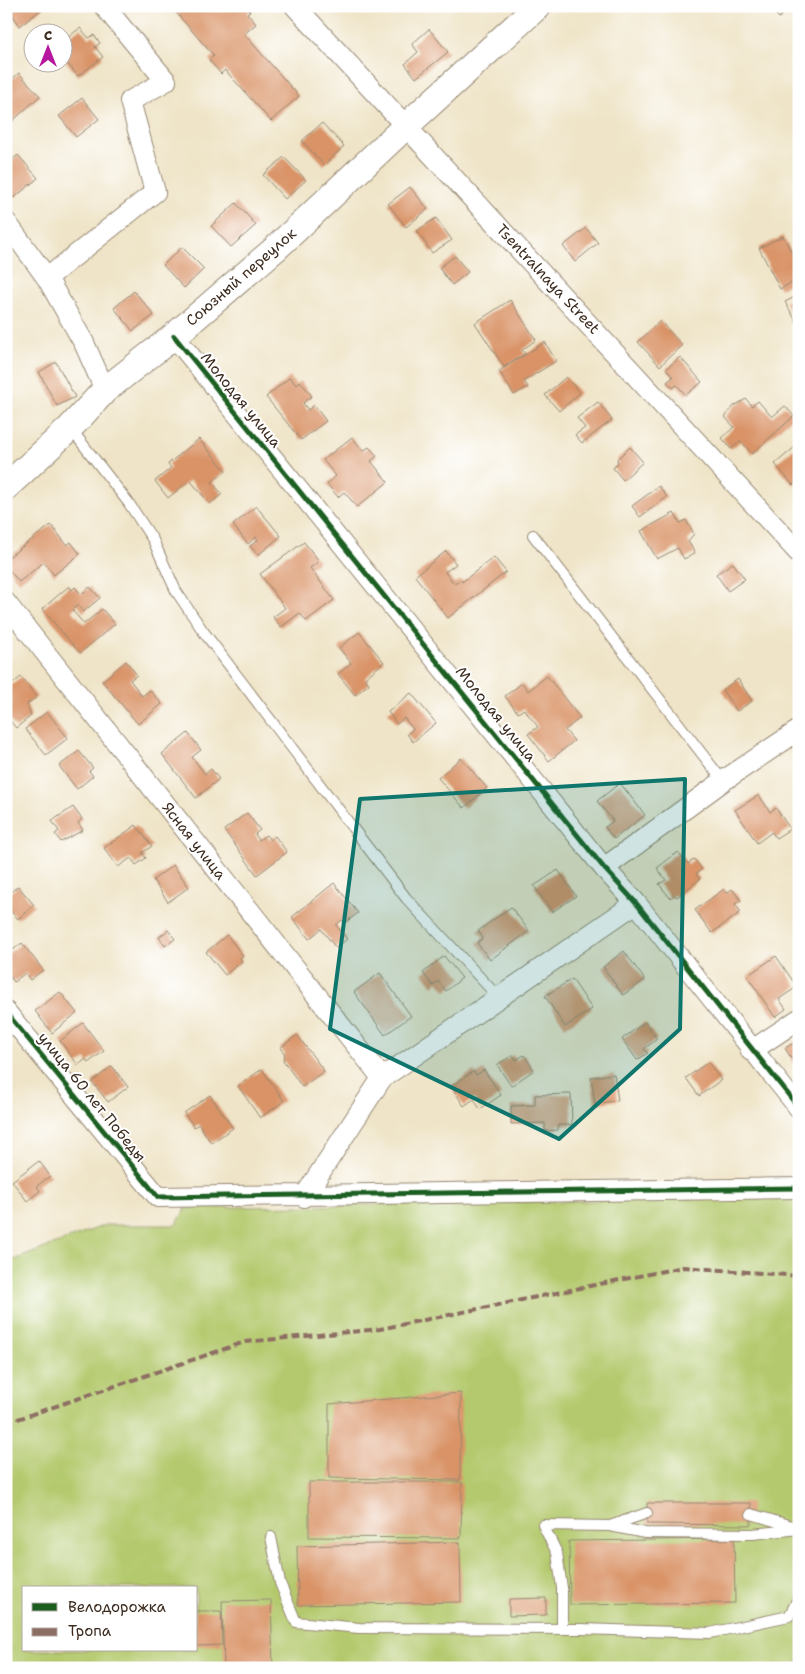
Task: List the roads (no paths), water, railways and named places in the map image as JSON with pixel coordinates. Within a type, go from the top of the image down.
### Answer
[{"type":"street","points":[[47,278],[155,192],[130,100],[166,81],[104,6]]},
{"type":"street","name":"Tsentralnaya Street","points":[[295,6],[407,125],[799,553]]},
{"type":"street","name":"Союзный переулок","points":[[6,487],[70,428],[105,390],[174,336],[275,249],[538,6]]},
{"type":"street","points":[[6,222],[47,278],[84,343],[105,390]]},
{"type":"street","name":"Молодая улица","points":[[174,336],[604,868],[636,903],[751,1051],[799,1108]]},
{"type":"street","name":"Ясная улица","points":[[6,604],[382,1078]]},
{"type":"street","points":[[604,868],[723,781],[799,730]]},
{"type":"street","points":[[304,1197],[382,1078],[636,903]]},
{"type":"street","name":"улица 60 лет Победы","points":[[6,1012],[158,1197],[304,1197]]},
{"type":"street","points":[[751,1051],[799,1019]]},
{"type":"street","points":[[304,1197],[799,1188]]},
{"type":"lane","points":[[70,428],[128,502],[153,540],[176,591],[203,631],[406,898],[499,998]]},
{"type":"lane","points":[[534,535],[723,781]]},
{"type":"lane","points":[[610,1526],[647,1513]]},
{"type":"lane","points":[[751,1514],[799,1529]]},
{"type":"lane","points":[[562,1629],[562,1588],[557,1553],[543,1525],[610,1526],[645,1533],[753,1534],[799,1529]]},
{"type":"lane","points":[[270,1537],[280,1583],[296,1622],[359,1628],[562,1629],[710,1633],[790,1616],[799,1597]]}]
